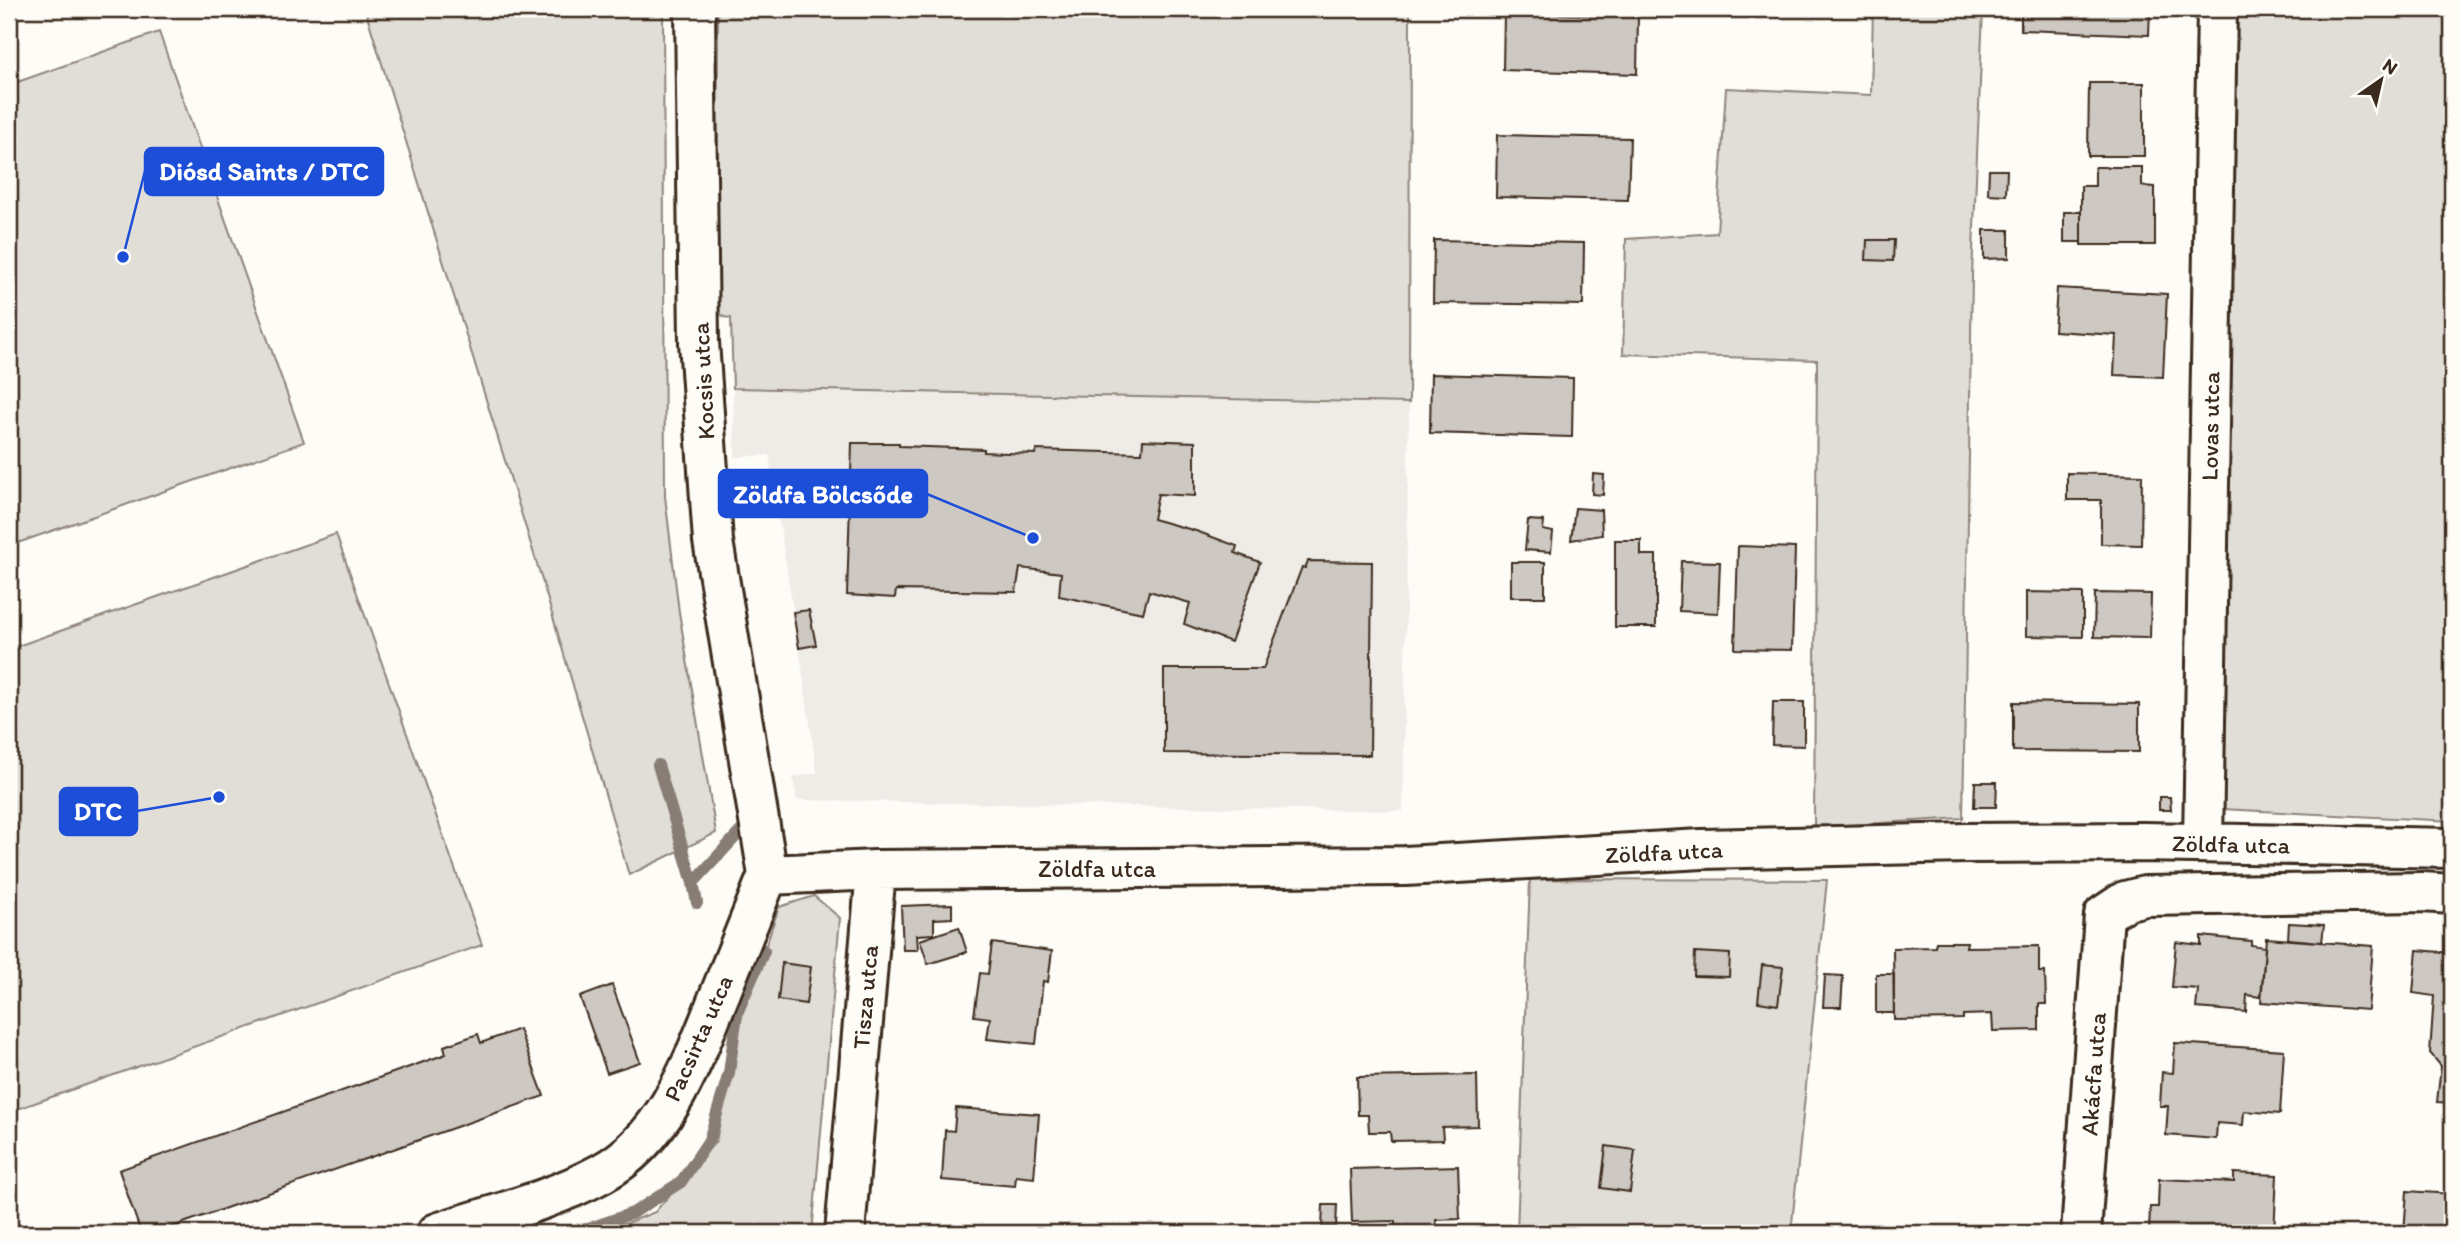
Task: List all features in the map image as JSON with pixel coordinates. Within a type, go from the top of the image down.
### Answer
[{"type":"street","name":"Kocsis utca","points":[[695,9],[699,342],[713,541],[768,874]]},
{"type":"street","name":"Lovas utca","points":[[2203,843],[2217,9]]},
{"type":"street","name":"Zöldfa utca","points":[[876,870],[1379,866],[1702,849],[1967,842],[2203,843],[2452,849]]},
{"type":"street","points":[[768,874],[876,870]]},
{"type":"street","name":"Tisza utca","points":[[845,1233],[876,870]]},
{"type":"street","name":"Pacsirta utca","points":[[437,1233],[561,1192],[604,1172],[642,1143],[671,1103],[696,1052],[768,874]]},
{"type":"street","name":"Zöldfa utca","points":[[2104,915],[2125,901],[2145,895],[2452,894]]},
{"type":"street","name":"Akácfa utca","points":[[2081,1233],[2104,915]]},
{"type":"shaded area","points":[[365,9],[663,9],[665,496],[679,612],[716,833],[629,875],[542,580]]},
{"type":"shaded area","points":[[718,9],[1410,9],[1409,403],[733,388],[731,318],[724,317],[717,311]]},
{"type":"shaded area","points":[[1873,9],[1983,9],[1972,276],[1963,818],[1814,827],[1817,360],[1623,354],[1626,239],[1717,233],[1726,88],[1871,95]]},
{"type":"shaded area","points":[[2235,9],[2452,9],[2452,821],[2222,809]]},
{"type":"shaded area","points":[[159,32],[304,442],[9,546],[9,85]]},
{"type":"shaded area","points":[[733,388],[1409,403],[1403,811],[797,800],[793,777],[817,773],[799,648],[769,455],[735,457]]},
{"type":"shaded area","points":[[336,534],[482,945],[9,1112],[9,649]]},
{"type":"shaded area","points":[[1530,879],[1827,880],[1791,1233],[1517,1233]]},
{"type":"shaded area","points":[[814,896],[840,918],[812,1233],[603,1233],[655,1212],[716,1141],[743,1012],[779,907]]},
{"type":"building","points":[[2021,9],[2150,9],[2149,35],[2021,30]]},
{"type":"building","points":[[1504,13],[1638,16],[1637,74],[1503,70]]},
{"type":"building","points":[[2089,83],[2144,83],[2144,156],[2088,156]]},
{"type":"building","points":[[1497,135],[1630,138],[1628,200],[1496,197]]},
{"type":"building","points":[[2095,167],[2142,167],[2142,186],[2155,187],[2155,245],[2081,245],[2081,186],[2095,186]]},
{"type":"building","points":[[1989,170],[2007,170],[2006,195],[1988,194]]},
{"type":"building","points":[[2064,212],[2081,212],[2081,242],[2064,242]]},
{"type":"building","points":[[1984,230],[2009,230],[2009,258],[1984,259]]},
{"type":"building","points":[[1434,240],[1584,243],[1583,305],[1433,303]]},
{"type":"building","points":[[1867,240],[1894,240],[1893,261],[1866,260]]},
{"type":"building","points":[[2057,288],[2167,294],[2163,377],[2114,375],[2116,335],[2054,331]]},
{"type":"building","points":[[1431,374],[1573,378],[1572,437],[1430,433]]},
{"type":"building","points":[[1143,440],[1195,442],[1195,496],[1158,494],[1153,519],[1237,546],[1235,553],[1260,562],[1231,642],[1184,624],[1190,603],[1149,591],[1143,613],[1059,596],[1061,573],[1020,568],[1016,592],[896,590],[895,598],[847,595],[852,443],[899,443],[899,446],[1035,454],[1036,450],[1142,453]]},
{"type":"building","points":[[2067,473],[2142,475],[2141,545],[2101,544],[2101,500],[2067,500]]},
{"type":"building","points":[[1593,474],[1604,475],[1603,495],[1592,494]]},
{"type":"building","points":[[1575,508],[1601,510],[1602,535],[1571,540]]},
{"type":"building","points":[[1528,520],[1544,521],[1543,530],[1553,532],[1551,552],[1525,550]]},
{"type":"building","points":[[1615,540],[1641,540],[1641,555],[1656,555],[1656,627],[1615,627]]},
{"type":"building","points":[[1738,546],[1795,548],[1792,650],[1735,649]]},
{"type":"building","points":[[1308,561],[1372,562],[1370,755],[1164,753],[1164,669],[1263,669],[1302,567],[1305,568]]},
{"type":"building","points":[[1681,561],[1720,562],[1718,613],[1679,611]]},
{"type":"building","points":[[1511,562],[1545,562],[1545,597],[1511,597]]},
{"type":"building","points":[[2026,592],[2083,593],[2083,637],[2026,636]]},
{"type":"building","points":[[2095,593],[2151,594],[2150,638],[2094,637]]},
{"type":"building","points":[[809,610],[816,645],[799,648],[793,612]]},
{"type":"building","points":[[1773,702],[1804,702],[1804,746],[1772,745]]},
{"type":"building","points":[[2013,702],[2139,704],[2139,752],[2013,751]]},
{"type":"building","points":[[1975,782],[1997,782],[1996,807],[1974,807]]},
{"type":"building","points":[[2159,797],[2170,797],[2171,810],[2159,810]]},
{"type":"building","points":[[952,904],[952,918],[934,919],[934,934],[917,935],[918,950],[903,950],[901,906]]},
{"type":"building","points":[[2289,923],[2324,925],[2322,942],[2288,939]]},
{"type":"building","points":[[959,927],[967,952],[928,964],[920,940]]},
{"type":"building","points":[[2201,936],[2251,941],[2251,945],[2265,947],[2261,997],[2247,995],[2246,1012],[2196,1008],[2198,989],[2172,987],[2176,942],[2201,945]]},
{"type":"building","points":[[2266,938],[2373,946],[2368,1010],[2261,1002]]},
{"type":"building","points":[[1936,942],[1967,942],[1966,947],[2039,946],[2039,972],[2045,972],[2046,1004],[2039,1004],[2039,1030],[1993,1031],[1992,1014],[1963,1015],[1963,1019],[1894,1020],[1893,948],[1935,947]]},
{"type":"building","points":[[992,943],[1052,951],[1048,982],[1043,981],[1036,1044],[987,1039],[990,1018],[974,1016],[980,973],[988,974]]},
{"type":"building","points":[[2417,950],[2452,953],[2452,1103],[2437,1102],[2441,1066],[2430,1053],[2434,996],[2413,993]]},
{"type":"building","points":[[1695,952],[1730,954],[1729,977],[1694,976]]},
{"type":"building","points":[[782,963],[811,967],[806,1004],[778,1000]]},
{"type":"building","points":[[1762,965],[1783,967],[1778,1005],[1758,1002]]},
{"type":"building","points":[[1876,974],[1894,974],[1894,1013],[1876,1013]]},
{"type":"building","points":[[1825,975],[1843,976],[1841,1007],[1823,1007]]},
{"type":"building","points":[[612,985],[640,1062],[607,1073],[580,997]]},
{"type":"building","points":[[519,1029],[544,1096],[155,1233],[141,1233],[119,1170],[446,1054],[444,1046],[478,1034],[481,1043]]},
{"type":"building","points":[[2175,1043],[2284,1050],[2280,1114],[2244,1111],[2243,1125],[2217,1123],[2216,1139],[2166,1135],[2168,1106],[2160,1106],[2162,1072],[2173,1073]]},
{"type":"building","points":[[1477,1075],[1478,1126],[1442,1127],[1443,1140],[1391,1141],[1390,1132],[1369,1132],[1368,1115],[1358,1115],[1357,1077]]},
{"type":"building","points":[[956,1108],[1039,1114],[1034,1178],[1016,1176],[1015,1186],[942,1180],[945,1130],[954,1131]]},
{"type":"building","points":[[1606,1146],[1635,1150],[1630,1192],[1601,1188]]},
{"type":"building","points":[[1458,1166],[1460,1219],[1436,1220],[1436,1228],[1395,1229],[1395,1221],[1352,1222],[1350,1169]]},
{"type":"building","points":[[2234,1173],[2277,1175],[2274,1233],[2149,1233],[2150,1207],[2158,1207],[2159,1179],[2234,1182]]},
{"type":"building","points":[[2407,1191],[2452,1194],[2452,1233],[2404,1233]]},
{"type":"building","points":[[1323,1205],[1337,1205],[1336,1227],[1322,1227]]},
{"type":"building","points":[[909,1227],[962,1233],[886,1233],[887,1228],[909,1231]]},
{"type":"waterway","points":[[658,765],[693,883]]},
{"type":"waterway","points":[[697,903],[693,883],[740,832]]},
{"type":"waterway","points":[[576,1233],[633,1213],[681,1182],[709,1140],[729,1073],[737,1013],[764,951],[746,939]]},
{"type":"place","name":"Diósd Saints / DTC","points":[[123,257]]},
{"type":"place","name":"Zöldfa Bölcsőde","points":[[1033,538]]},
{"type":"place","name":"DTC","points":[[219,797]]}]
